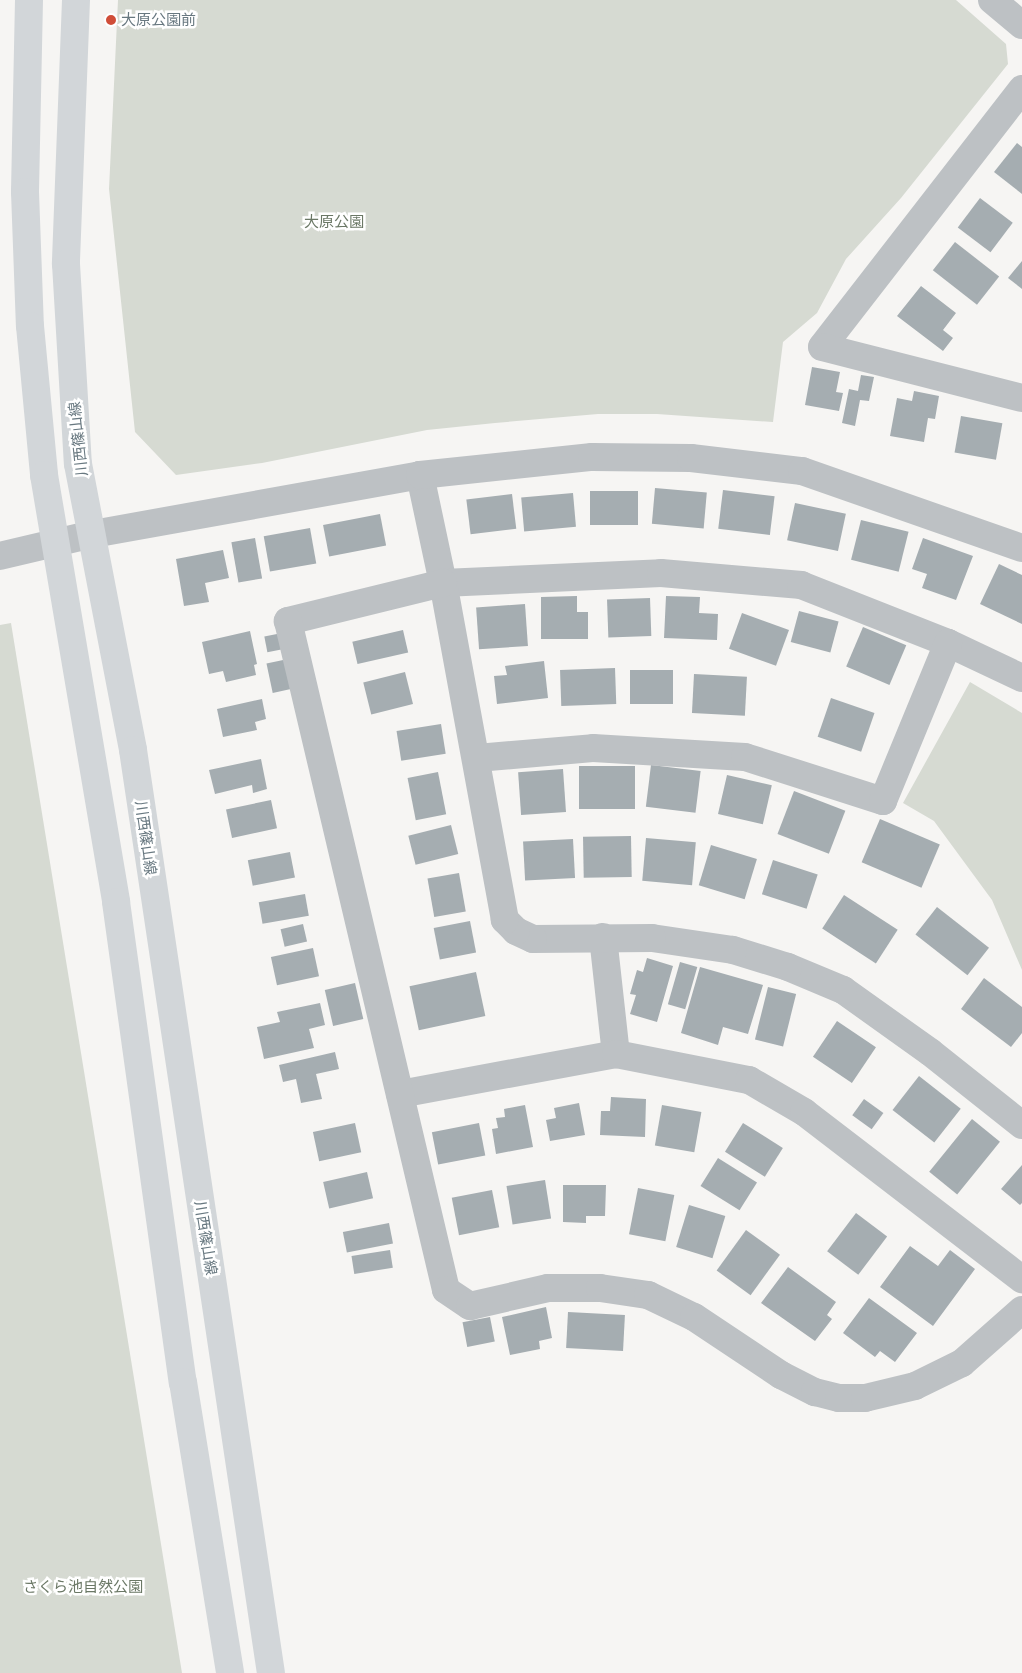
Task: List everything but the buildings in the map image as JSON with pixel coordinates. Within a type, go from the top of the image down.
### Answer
[{"type":"main road","points":[[29,0],[25,192],[30,326],[54,545],[116,902],[183,1382],[230,1673]]},
{"type":"main road","name":"川西篠山線","points":[[76,0],[66,264],[78,464],[94,534],[135,760],[271,1673]]},
{"type":"street","points":[[992,0],[1022,25]]},
{"type":"street","points":[[1022,89],[822,347],[1022,398]]},
{"type":"street","points":[[0,556],[54,545],[94,534],[420,475],[592,457],[691,458],[802,471],[1022,548]]},
{"type":"street","points":[[420,475],[477,758],[505,920],[516,931],[533,939],[652,938],[734,950],[788,967],[843,990],[930,1052],[1022,1125]]},
{"type":"street","points":[[1022,678],[948,643],[801,585],[661,573],[443,583],[288,621],[446,1290],[470,1306],[548,1288],[600,1288],[648,1295],[694,1316],[781,1375],[815,1392],[838,1398],[865,1398],[915,1386],[962,1363],[1022,1310]]},
{"type":"street","points":[[477,758],[593,748],[745,757],[883,801],[948,643]]},
{"type":"street","points":[[603,937],[616,1054]]},
{"type":"street","points":[[400,1094],[616,1054],[749,1080],[804,1112],[1022,1278]]},
{"type":"green space","name":"大原公園","points":[[118,0],[956,0],[1006,44],[1008,64],[901,198],[846,259],[817,313],[783,342],[773,422],[657,414],[598,414],[495,423],[427,430],[262,463],[176,475],[135,432],[109,189]]},
{"type":"green space","name":"さくら池自然公園","points":[[11,623],[182,1673],[0,1673],[0,625]]},
{"type":"green space","points":[[970,682],[1022,713],[1022,970],[992,900],[934,821],[903,803]]},
{"type":"place","name":"大原公園前","points":[[111,20]]}]
